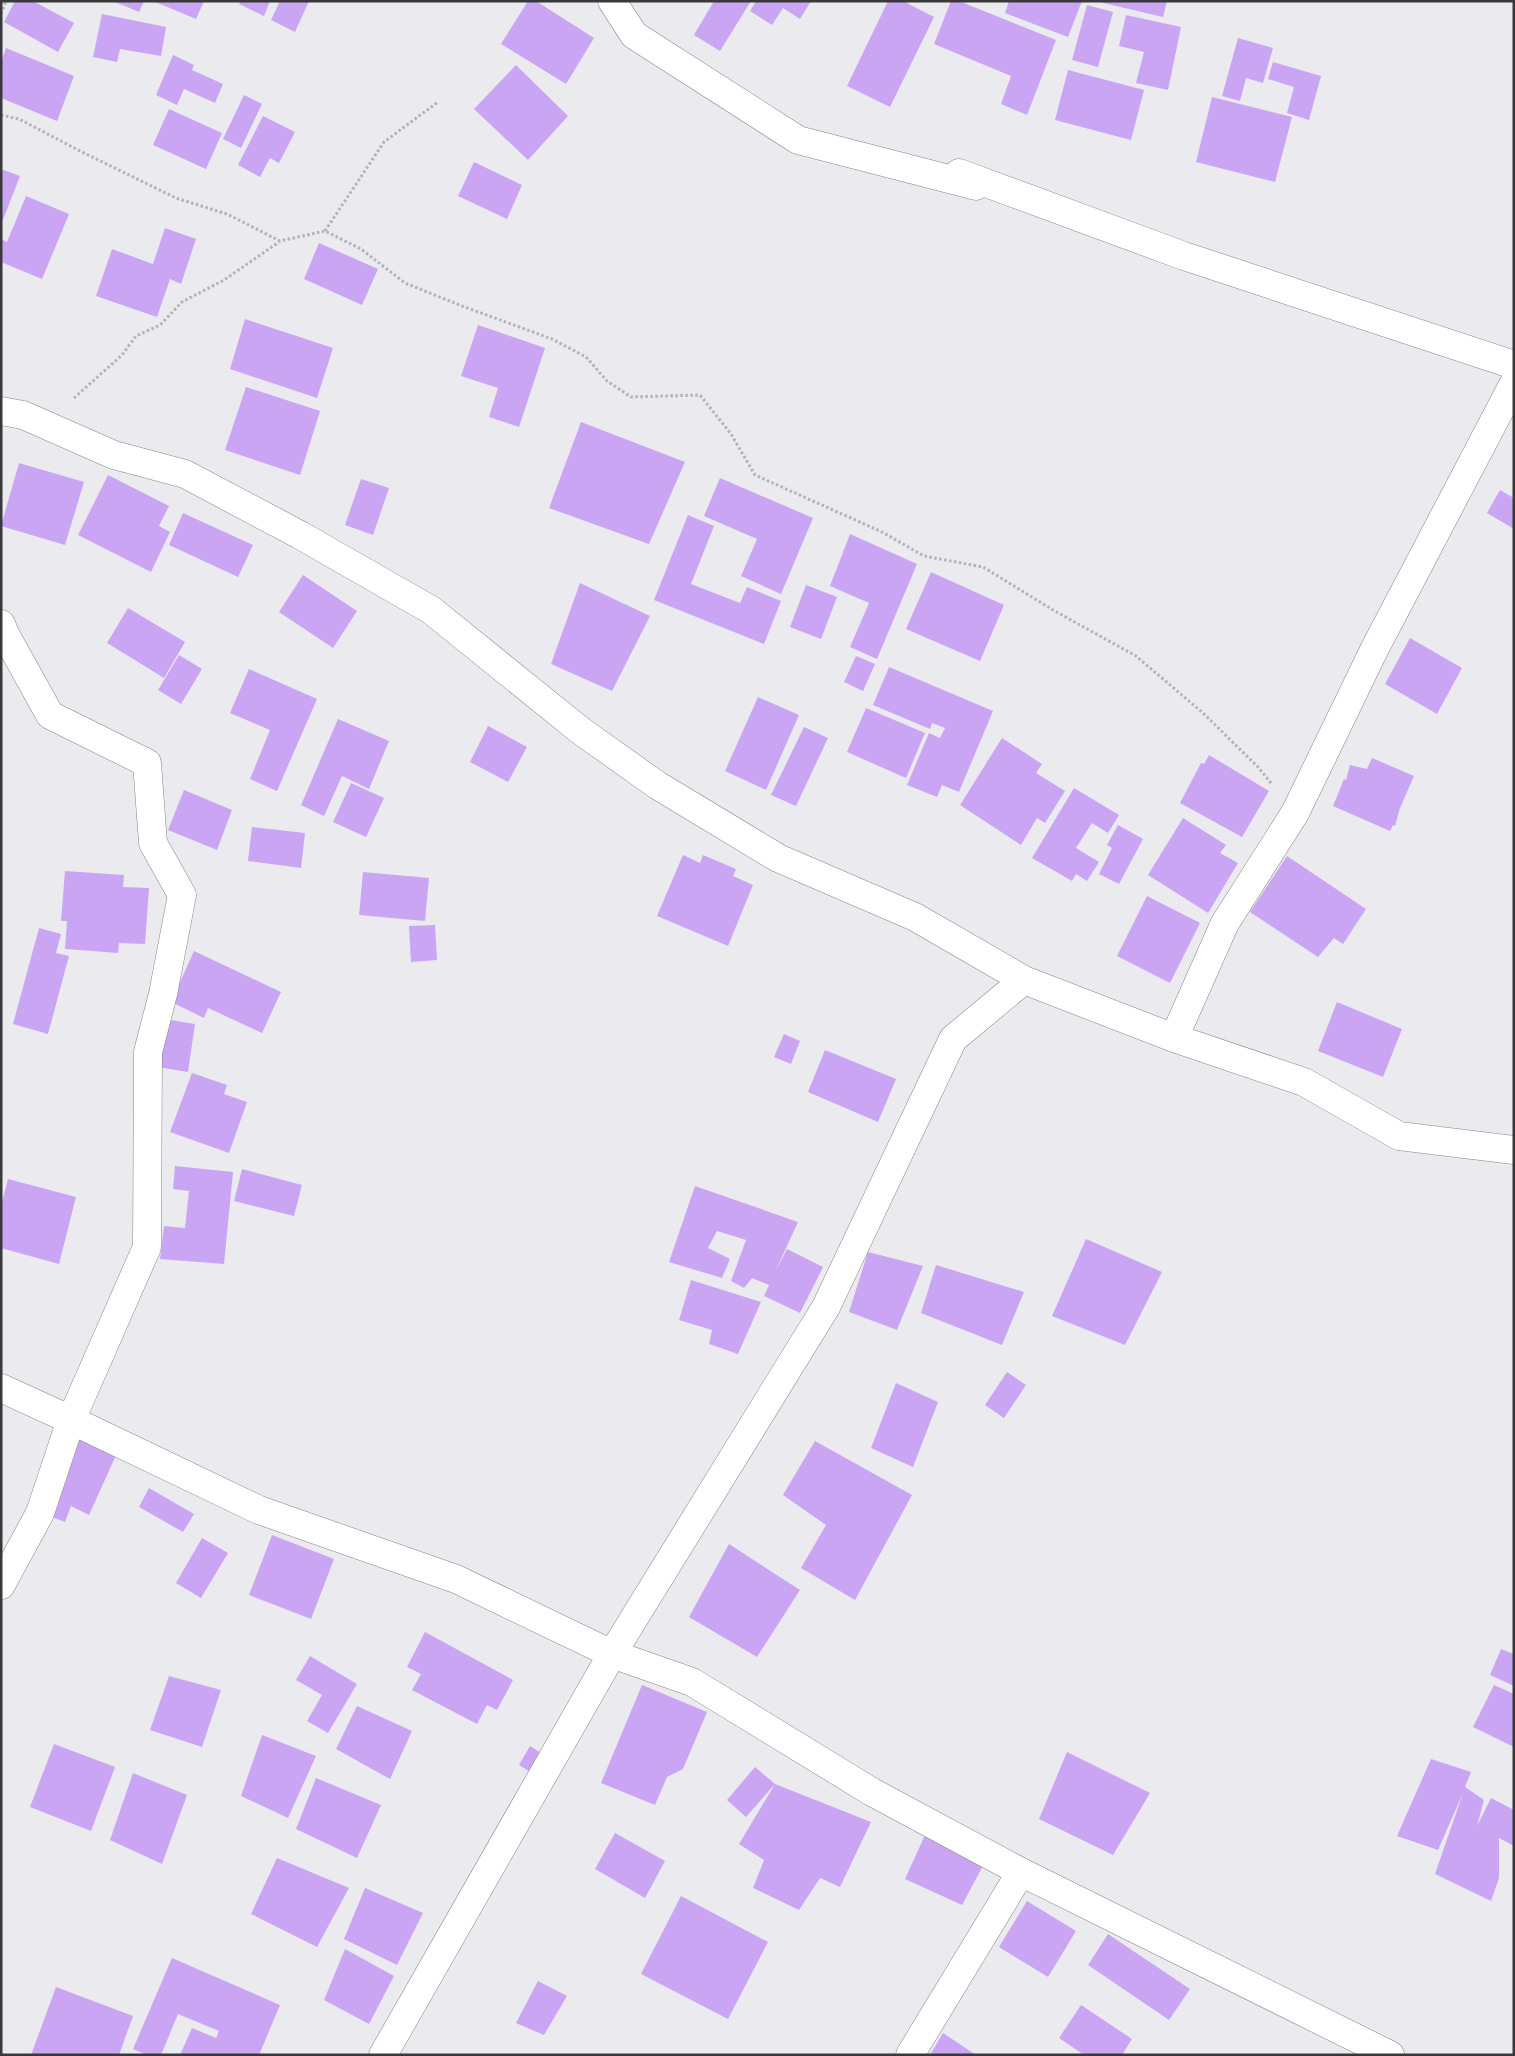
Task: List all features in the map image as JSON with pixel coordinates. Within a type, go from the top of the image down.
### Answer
[{"type":"street","points":[[612,1],[634,35],[798,140],[1020,197],[959,172],[1184,256],[1514,365]]},
{"type":"street","points":[[1174,1038],[1225,923],[1294,813],[1374,650],[1514,383]]},
{"type":"street","points":[[12,413],[114,454],[185,474],[300,535],[430,610],[581,731],[657,785],[778,858],[915,917],[1024,980],[1174,1038],[1304,1082],[1399,1136],[1514,1150]]},
{"type":"street","points":[[1,624],[50,715],[146,763],[153,843],[182,895],[163,994],[148,1052],[147,1247],[71,1420],[40,1513],[1,1585]]},
{"type":"street","points":[[383,2055],[612,1654],[826,1307],[953,1039],[1024,980]]},
{"type":"street","points":[[1,1388],[259,1510],[456,1579],[612,1654],[692,1682],[872,1792],[1021,1872],[1390,2055]]},
{"type":"street","points":[[910,2055],[1021,1872]]},
{"type":"path","points":[[1,14],[6,1]]},
{"type":"path","points":[[325,231],[384,142],[438,102]]},
{"type":"path","points":[[1,115],[19,118],[82,152],[176,198],[228,214],[280,241]]},
{"type":"path","points":[[12,413],[71,401],[122,355],[136,336],[160,325],[182,302],[224,280],[280,241],[325,231],[361,250],[405,283],[552,339],[586,357],[607,381],[630,397],[700,395],[731,434],[755,475],[882,532],[924,556],[983,567],[1136,656],[1203,713],[1258,767],[1294,813]]},
{"type":"building","points":[[15,1],[33,1],[74,23],[58,52],[4,22]]},
{"type":"building","points":[[113,1],[144,1],[139,12]]},
{"type":"building","points":[[153,1],[204,1],[196,19]]},
{"type":"building","points":[[241,1],[270,1],[264,16],[239,4]]},
{"type":"building","points":[[274,1],[309,1],[295,32],[271,20],[279,3]]},
{"type":"building","points":[[528,1],[536,1],[594,38],[566,84],[501,44]]},
{"type":"building","points":[[714,1],[751,1],[720,51],[694,35]]},
{"type":"building","points":[[756,1],[811,1],[800,19],[783,8],[772,25],[750,11]]},
{"type":"building","points":[[888,1],[903,1],[934,17],[890,107],[847,86]]},
{"type":"building","points":[[951,1],[959,1],[1056,40],[1027,115],[1001,104],[1011,76],[934,44]]},
{"type":"building","points":[[1009,1],[1082,1],[1068,37],[1005,13]]},
{"type":"building","points":[[1095,1],[1167,1],[1163,17]]},
{"type":"building","points":[[1087,5],[1113,12],[1098,67],[1072,60]]},
{"type":"building","points":[[102,14],[166,27],[161,56],[120,49],[117,62],[93,57]]},
{"type":"building","points":[[1126,15],[1181,27],[1168,90],[1136,83],[1144,52],[1119,46]]},
{"type":"building","points":[[1238,38],[1273,48],[1263,83],[1246,78],[1240,101],[1222,96]]},
{"type":"building","points":[[6,48],[74,76],[57,121],[1,98],[1,62]]},
{"type":"building","points":[[173,55],[194,65],[192,70],[223,84],[215,103],[184,89],[177,105],[156,95]]},
{"type":"building","points":[[1273,62],[1321,76],[1309,120],[1287,113],[1294,87],[1268,79]]},
{"type":"building","points":[[516,65],[568,116],[528,160],[474,109]]},
{"type":"building","points":[[1068,70],[1144,90],[1131,140],[1055,120]]},
{"type":"building","points":[[244,95],[262,104],[241,148],[223,139]]},
{"type":"building","points":[[1212,97],[1292,117],[1275,182],[1196,162]]},
{"type":"building","points":[[169,109],[222,133],[206,169],[153,145]]},
{"type":"building","points":[[263,116],[295,132],[279,163],[270,158],[260,177],[238,165]]},
{"type":"building","points":[[474,162],[522,185],[507,219],[458,196]]},
{"type":"building","points":[[1,169],[20,176],[1,225]]},
{"type":"building","points":[[26,196],[69,214],[42,279],[1,262],[1,239],[7,242]]},
{"type":"building","points":[[165,228],[196,239],[181,284],[170,279],[157,317],[96,296],[112,249],[153,264]]},
{"type":"building","points":[[319,243],[378,269],[362,305],[304,279]]},
{"type":"building","points":[[245,319],[333,348],[317,398],[230,369]]},
{"type":"building","points":[[478,325],[545,348],[519,427],[489,417],[498,388],[461,376]]},
{"type":"building","points":[[246,387],[320,411],[300,475],[225,450]]},
{"type":"building","points":[[581,422],[685,462],[649,544],[549,508]]},
{"type":"building","points":[[19,463],[84,482],[65,545],[1,526]]},
{"type":"building","points":[[108,475],[169,506],[159,526],[170,532],[151,572],[78,535]]},
{"type":"building","points":[[720,478],[813,518],[781,594],[741,576],[757,539],[704,516]]},
{"type":"building","points":[[361,479],[389,488],[373,535],[345,525]]},
{"type":"building","points":[[1500,490],[1514,498],[1514,529],[1487,513]]},
{"type":"building","points":[[183,513],[253,545],[238,577],[169,545]]},
{"type":"building","points":[[688,515],[714,526],[691,584],[740,603],[747,587],[781,601],[764,644],[654,600]]},
{"type":"building","points":[[850,534],[917,564],[877,659],[850,647],[869,603],[830,586]]},
{"type":"building","points":[[931,572],[1004,605],[980,661],[906,629]]},
{"type":"building","points":[[303,575],[357,611],[333,648],[279,612]]},
{"type":"building","points":[[580,583],[650,616],[612,691],[551,664]]},
{"type":"building","points":[[806,585],[837,597],[821,639],[790,627]]},
{"type":"building","points":[[128,608],[185,642],[164,678],[107,643]]},
{"type":"building","points":[[1410,638],[1462,668],[1437,714],[1385,684]]},
{"type":"building","points":[[179,655],[202,669],[181,704],[158,690]]},
{"type":"building","points":[[856,656],[875,664],[863,691],[844,682]]},
{"type":"building","points":[[889,667],[993,711],[959,792],[942,785],[937,797],[907,785],[929,733],[940,738],[945,728],[932,723],[930,729],[873,705]]},
{"type":"building","points":[[249,669],[317,699],[277,791],[250,779],[270,730],[230,713]]},
{"type":"building","points":[[758,697],[799,715],[766,790],[725,771]]},
{"type":"building","points":[[866,708],[925,733],[906,778],[847,752]]},
{"type":"building","points":[[338,719],[389,741],[369,789],[342,776],[324,816],[301,805]]},
{"type":"building","points":[[488,726],[527,747],[508,782],[470,762]]},
{"type":"building","points":[[804,727],[828,738],[796,806],[771,795]]},
{"type":"building","points":[[1002,738],[1042,764],[1036,773],[1065,791],[1045,823],[1037,818],[1021,845],[960,805]]},
{"type":"building","points":[[1209,755],[1269,791],[1242,837],[1180,803],[1201,763],[1204,764]]},
{"type":"building","points":[[1372,758],[1414,776],[1400,808],[1395,826],[1393,825],[1390,831],[1333,806],[1344,779],[1346,780],[1350,765],[1367,769]]},
{"type":"building","points":[[351,783],[384,798],[366,837],[333,822]]},
{"type":"building","points":[[1074,788],[1119,815],[1108,833],[1092,823],[1076,848],[1099,862],[1087,881],[1076,874],[1072,881],[1032,858]]},
{"type":"building","points":[[184,790],[232,810],[217,850],[168,830]]},
{"type":"building","points":[[1183,818],[1226,845],[1220,853],[1238,863],[1208,913],[1148,875]]},
{"type":"building","points":[[1118,825],[1143,839],[1119,884],[1099,874],[1112,848],[1107,845]]},
{"type":"building","points":[[252,827],[305,833],[301,868],[248,861]]},
{"type":"building","points":[[683,855],[700,863],[703,855],[736,869],[733,876],[753,885],[728,946],[657,916]]},
{"type":"building","points":[[1287,856],[1366,909],[1343,944],[1334,938],[1318,957],[1250,912]]},
{"type":"building","points":[[65,871],[124,875],[123,887],[149,888],[145,944],[119,943],[118,953],[65,949],[67,921],[61,921]]},
{"type":"building","points":[[363,872],[429,878],[425,921],[359,915]]},
{"type":"building","points":[[1147,896],[1200,923],[1170,983],[1117,956]]},
{"type":"building","points":[[435,925],[437,960],[411,962],[409,926]]},
{"type":"building","points":[[39,928],[61,934],[56,953],[69,956],[48,1034],[13,1024]]},
{"type":"building","points":[[194,951],[281,992],[262,1033],[208,1008],[204,1018],[171,1002]]},
{"type":"building","points":[[1337,1002],[1402,1029],[1383,1077],[1318,1051]]},
{"type":"building","points":[[165,1019],[195,1024],[188,1072],[158,1067]]},
{"type":"building","points":[[784,1034],[800,1041],[791,1064],[774,1057]]},
{"type":"building","points":[[825,1050],[896,1079],[878,1122],[808,1092]]},
{"type":"building","points":[[192,1073],[227,1085],[224,1094],[247,1102],[229,1153],[170,1132]]},
{"type":"building","points":[[175,1166],[233,1172],[224,1264],[160,1259],[164,1226],[185,1228],[189,1191],[173,1189]]},
{"type":"building","points":[[242,1169],[302,1185],[294,1216],[234,1201]]},
{"type":"building","points":[[8,1179],[76,1197],[59,1264],[1,1248],[1,1206]]},
{"type":"building","points":[[695,1186],[798,1222],[775,1272],[787,1249],[823,1267],[800,1313],[764,1296],[769,1285],[752,1278],[744,1288],[731,1281],[746,1240],[717,1231],[708,1248],[730,1259],[722,1278],[669,1262]]},
{"type":"building","points":[[1086,1239],[1162,1272],[1125,1345],[1052,1316]]},
{"type":"building","points":[[868,1252],[923,1266],[897,1330],[849,1312]]},
{"type":"building","points":[[936,1265],[1024,1292],[1002,1345],[921,1313]]},
{"type":"building","points":[[691,1280],[761,1302],[738,1354],[709,1344],[712,1330],[679,1320]]},
{"type":"building","points":[[1007,1372],[1026,1385],[1004,1418],[985,1405]]},
{"type":"building","points":[[896,1383],[938,1402],[913,1467],[871,1448]]},
{"type":"building","points":[[74,1434],[117,1453],[89,1515],[71,1506],[65,1522],[47,1515]]},
{"type":"building","points":[[815,1441],[912,1495],[855,1600],[801,1568],[826,1525],[783,1495]]},
{"type":"building","points":[[149,1488],[194,1514],[183,1532],[139,1507]]},
{"type":"building","points":[[272,1535],[334,1559],[311,1619],[249,1595]]},
{"type":"building","points":[[202,1538],[228,1553],[201,1598],[176,1583]]},
{"type":"building","points":[[729,1544],[800,1590],[757,1657],[689,1617]]},
{"type":"building","points":[[425,1632],[513,1680],[497,1710],[487,1705],[477,1724],[412,1690],[421,1674],[407,1667]]},
{"type":"building","points":[[1501,1649],[1514,1654],[1514,1686],[1490,1675]]},
{"type":"building","points":[[310,1656],[357,1684],[328,1733],[307,1721],[322,1695],[296,1680]]},
{"type":"building","points":[[169,1676],[221,1690],[202,1747],[150,1730]]},
{"type":"building","points":[[642,1685],[707,1712],[683,1769],[667,1777],[655,1805],[601,1783]]},
{"type":"building","points":[[1494,1685],[1514,1694],[1514,1747],[1473,1727]]},
{"type":"building","points":[[357,1706],[412,1731],[390,1779],[336,1749]]},
{"type":"building","points":[[262,1735],[316,1756],[288,1818],[241,1796]]},
{"type":"building","points":[[54,1744],[115,1767],[91,1831],[30,1807]]},
{"type":"building","points":[[530,1746],[543,1754],[532,1773],[519,1765]]},
{"type":"building","points":[[1067,1752],[1150,1793],[1113,1855],[1039,1819]]},
{"type":"building","points":[[1431,1759],[1471,1772],[1465,1787],[1484,1800],[1477,1826],[1491,1798],[1514,1810],[1514,1846],[1499,1838],[1499,1878],[1491,1901],[1435,1874],[1463,1793],[1438,1850],[1397,1836]]},
{"type":"building","points":[[755,1767],[775,1784],[746,1817],[727,1800]]},
{"type":"building","points":[[133,1773],[187,1795],[162,1864],[110,1840]]},
{"type":"building","points":[[316,1778],[381,1805],[357,1858],[296,1829]]},
{"type":"building","points":[[775,1784],[871,1822],[840,1887],[820,1878],[799,1910],[753,1888],[764,1860],[739,1844]]},
{"type":"building","points":[[615,1833],[665,1861],[645,1898],[595,1869]]},
{"type":"building","points":[[925,1835],[985,1862],[962,1905],[905,1879]]},
{"type":"building","points":[[277,1858],[349,1888],[317,1947],[251,1914]]},
{"type":"building","points":[[365,1888],[423,1913],[397,1965],[344,1939]]},
{"type":"building","points":[[681,1896],[768,1942],[728,2019],[641,1974]]},
{"type":"building","points":[[1027,1901],[1076,1931],[1048,1977],[999,1947]]},
{"type":"building","points":[[1108,1934],[1190,1989],[1169,2020],[1088,1965]]},
{"type":"building","points":[[345,1949],[394,1976],[369,2024],[324,2000]]},
{"type":"building","points":[[172,1958],[280,2005],[259,2055],[180,2055],[192,2028],[216,2038],[219,2031],[178,2014],[161,2055],[147,2055],[133,2049]]},
{"type":"building","points":[[538,1981],[567,1996],[544,2035],[516,2023]]},
{"type":"building","points":[[56,1987],[133,2016],[119,2055],[31,2055]]},
{"type":"building","points":[[1081,2005],[1132,2039],[1122,2055],[1084,2055],[1059,2038]]},
{"type":"building","points":[[943,2033],[976,2055],[930,2055]]}]
